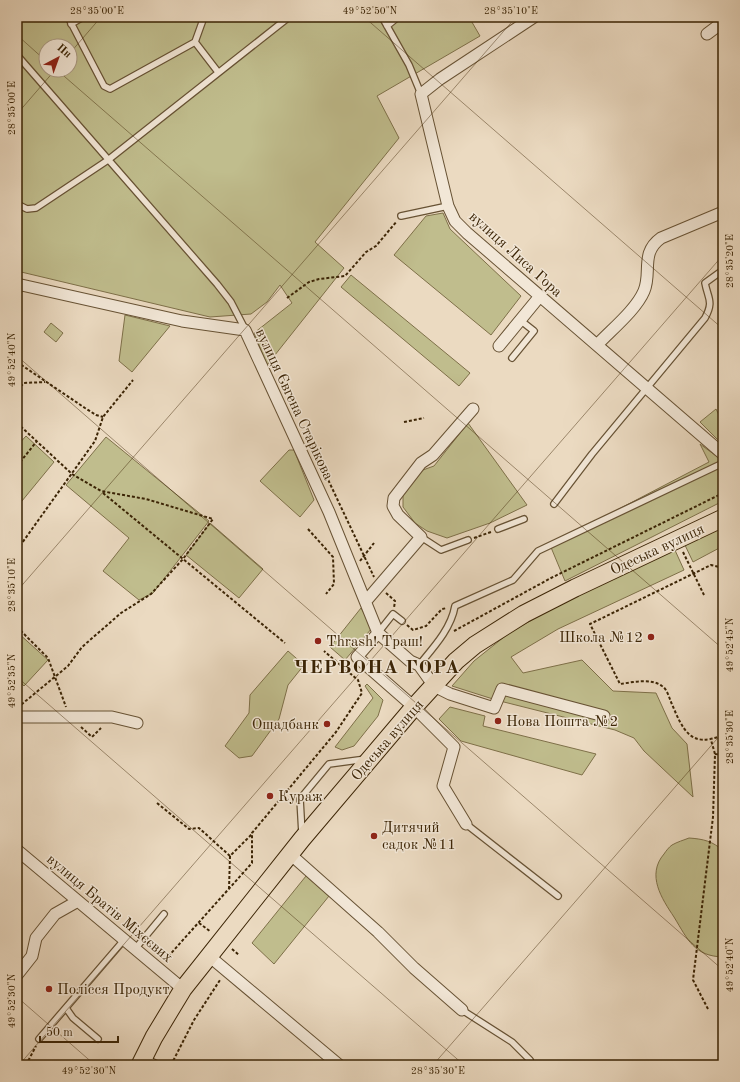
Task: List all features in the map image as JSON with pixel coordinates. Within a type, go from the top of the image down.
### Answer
[{"type":"main road","name":"Одеська вулиця","points":[[142,1061],[183,989],[302,839],[447,670],[475,645],[500,628],[559,596],[723,518]]},
{"type":"street","points":[[421,94],[440,79],[534,17]]},
{"type":"street","points":[[707,34],[723,22]]},
{"type":"street","name":"вулиця Лиса Гора","points":[[421,94],[448,206],[455,221],[466,233],[597,345],[646,390],[723,454]]},
{"type":"street","points":[[597,345],[638,301],[644,291],[647,264],[654,243],[661,238],[723,212]]},
{"type":"street","name":"вулиця Євгена Старікова","points":[[17,284],[182,321],[245,330],[311,471],[353,569],[378,633],[410,660],[420,665],[434,686]]},
{"type":"street","points":[[499,346],[540,296]]},
{"type":"street","points":[[366,601],[421,537],[398,515],[393,506],[394,498],[421,463],[433,455],[473,409]]},
{"type":"street","points":[[378,633],[357,658],[414,707],[454,747],[443,786],[466,824]]},
{"type":"street","points":[[434,686],[450,694],[494,708],[502,689],[604,716]]},
{"type":"street","points":[[18,713],[112,717],[137,723]]},
{"type":"street","name":"вулиця Братів Міхєєвих","points":[[17,850],[183,989]]},
{"type":"street","points":[[290,854],[378,932],[414,968],[462,1010]]},
{"type":"street","points":[[17,975],[32,956],[36,938],[55,914],[78,901]]},
{"type":"street","points":[[210,956],[339,1065]]},
{"type":"lane","points":[[68,17],[104,86],[110,89],[195,42],[204,17]]},
{"type":"lane","points":[[71,24],[83,17]]},
{"type":"lane","points":[[382,17],[409,65],[421,94]]},
{"type":"lane","points":[[387,26],[398,17]]},
{"type":"lane","points":[[17,204],[27,209],[36,208],[108,160],[285,18]]},
{"type":"lane","points":[[195,42],[218,72]]},
{"type":"lane","points":[[17,55],[222,290],[231,302],[245,330]]},
{"type":"lane","points":[[401,216],[448,206]]},
{"type":"lane","points":[[554,504],[592,454],[705,318],[710,308],[711,301],[705,283],[709,278],[723,270]]},
{"type":"lane","points":[[512,358],[534,331],[520,320]]},
{"type":"lane","points":[[420,665],[441,638],[454,615],[455,606],[513,580],[538,552],[723,463]]},
{"type":"lane","points":[[498,529],[524,519]]},
{"type":"lane","points":[[421,537],[441,550],[468,540]]},
{"type":"lane","points":[[378,633],[393,614],[402,621]]},
{"type":"lane","points":[[302,839],[300,799],[329,764],[372,758]]},
{"type":"lane","points":[[466,824],[558,896]]},
{"type":"lane","points":[[134,949],[164,914]]},
{"type":"lane","points":[[39,1039],[124,940]]},
{"type":"lane","points":[[66,1008],[73,1018],[98,1039]]},
{"type":"lane","points":[[462,1010],[512,1042],[530,1060]]},
{"type":"lane","points":[[142,1061],[159,1065]]},
{"type":"path","points":[[287,298],[310,282],[319,279],[345,276],[366,252],[376,246],[401,216]]},
{"type":"path","points":[[17,362],[96,415],[103,417]]},
{"type":"path","points":[[17,550],[95,441],[103,417],[133,380]]},
{"type":"path","points":[[17,390],[24,383],[45,382]]},
{"type":"path","points":[[404,422],[424,418]]},
{"type":"path","points":[[17,423],[72,474],[100,491],[285,643]]},
{"type":"path","points":[[307,435],[378,586],[395,601],[393,614]]},
{"type":"path","points":[[17,466],[37,441]]},
{"type":"path","points":[[18,713],[22,704],[68,666],[82,647],[121,613],[151,594],[183,559],[213,519],[146,499],[100,491]]},
{"type":"path","points":[[441,638],[551,578],[723,493]]},
{"type":"path","points":[[308,529],[333,557],[334,584],[326,594]]},
{"type":"path","points":[[468,540],[498,529]]},
{"type":"path","points":[[677,540],[704,595]]},
{"type":"path","points":[[353,569],[374,543]]},
{"type":"path","points":[[723,568],[711,565],[590,624],[620,684],[646,681],[655,682],[664,687],[679,721],[690,735],[697,740],[711,740],[723,735]]},
{"type":"path","points":[[402,621],[413,630],[426,626],[442,609],[455,606]]},
{"type":"path","points":[[17,627],[43,651],[48,658],[65,701],[67,716],[92,737],[112,717]]},
{"type":"path","points":[[229,889],[230,856],[252,833],[336,732],[362,693],[358,680],[324,651]]},
{"type":"path","points":[[708,1009],[693,980],[713,817],[716,754],[711,740]]},
{"type":"path","points":[[716,754],[723,755]]},
{"type":"path","points":[[157,803],[189,829],[199,828],[230,856]]},
{"type":"path","points":[[158,968],[252,863],[252,833]]},
{"type":"path","points":[[199,923],[212,934]]},
{"type":"path","points":[[229,946],[239,955]]},
{"type":"path","points":[[171,1065],[194,1020],[226,970]]},
{"type":"path","points":[[26,1065],[39,1039]]},
{"type":"shaded area","points":[[17,17],[469,17],[480,36],[377,96],[399,138],[315,242],[344,268],[267,365],[254,333],[292,303],[280,285],[267,302],[251,314],[210,317],[17,271]]},
{"type":"shaded area","points":[[443,213],[450,229],[521,296],[491,335],[394,255],[426,216]]},
{"type":"shaded area","points":[[351,275],[470,373],[459,386],[341,287]]},
{"type":"shaded area","points":[[125,315],[170,326],[132,372],[119,361]]},
{"type":"shaded area","points":[[51,323],[63,333],[56,342],[44,332]]},
{"type":"shaded area","points":[[716,409],[723,423],[723,437],[718,440],[700,422]]},
{"type":"shaded area","points":[[468,423],[527,505],[490,523],[447,538],[427,531],[415,523],[403,507],[403,493],[420,471],[434,466]]},
{"type":"shaded area","points":[[26,436],[54,462],[17,507],[17,446]]},
{"type":"shaded area","points":[[106,437],[209,521],[153,593],[139,600],[103,571],[129,538],[66,485]]},
{"type":"shaded area","points":[[700,444],[723,461],[723,501],[565,581],[550,545],[709,462]]},
{"type":"shaded area","points":[[289,450],[294,450],[314,500],[300,517],[260,481]]},
{"type":"shaded area","points":[[210,523],[263,569],[239,598],[186,555]]},
{"type":"shaded area","points":[[723,524],[723,546],[693,562],[684,543]]},
{"type":"shaded area","points":[[674,548],[684,570],[558,629],[511,657],[523,673],[582,660],[613,691],[656,693],[672,728],[687,744],[693,797],[644,751],[634,738],[615,730],[496,700],[452,686],[474,661],[509,633],[579,593]]},
{"type":"shaded area","points":[[361,608],[372,628],[345,660],[330,647]]},
{"type":"shaded area","points":[[17,632],[48,660],[24,686],[17,679]]},
{"type":"shaded area","points":[[288,651],[304,665],[288,685],[279,719],[252,756],[239,758],[225,746],[249,713],[250,695]]},
{"type":"shaded area","points":[[367,684],[383,700],[378,716],[354,746],[342,750],[335,747],[373,698],[365,686]]},
{"type":"shaded area","points":[[450,707],[485,716],[483,726],[596,754],[582,775],[461,741],[439,719]]},
{"type":"shaded area","points":[[689,838],[708,841],[723,851],[723,957],[705,954],[698,950],[688,940],[665,903],[658,887],[656,870],[659,862],[671,846]]},
{"type":"shaded area","points":[[306,876],[329,896],[274,964],[252,943]]},
{"type":"place","name":"Школа №12","points":[[651,637]]},
{"type":"place","name":"Thrash! Траш!","points":[[318,641]]},
{"type":"place","name":"Нова Пошта №2","points":[[498,721]]},
{"type":"place","name":"Ощадбанк","points":[[327,724]]},
{"type":"place","name":"Кураж","points":[[270,796]]},
{"type":"place","name":"Дитячий садок №11","points":[[374,836]]},
{"type":"place","name":"Полісся Продукт","points":[[49,989]]},
{"type":"district","name":"ЧЕРВОНА ГОРА","points":[[377,666]]}]
